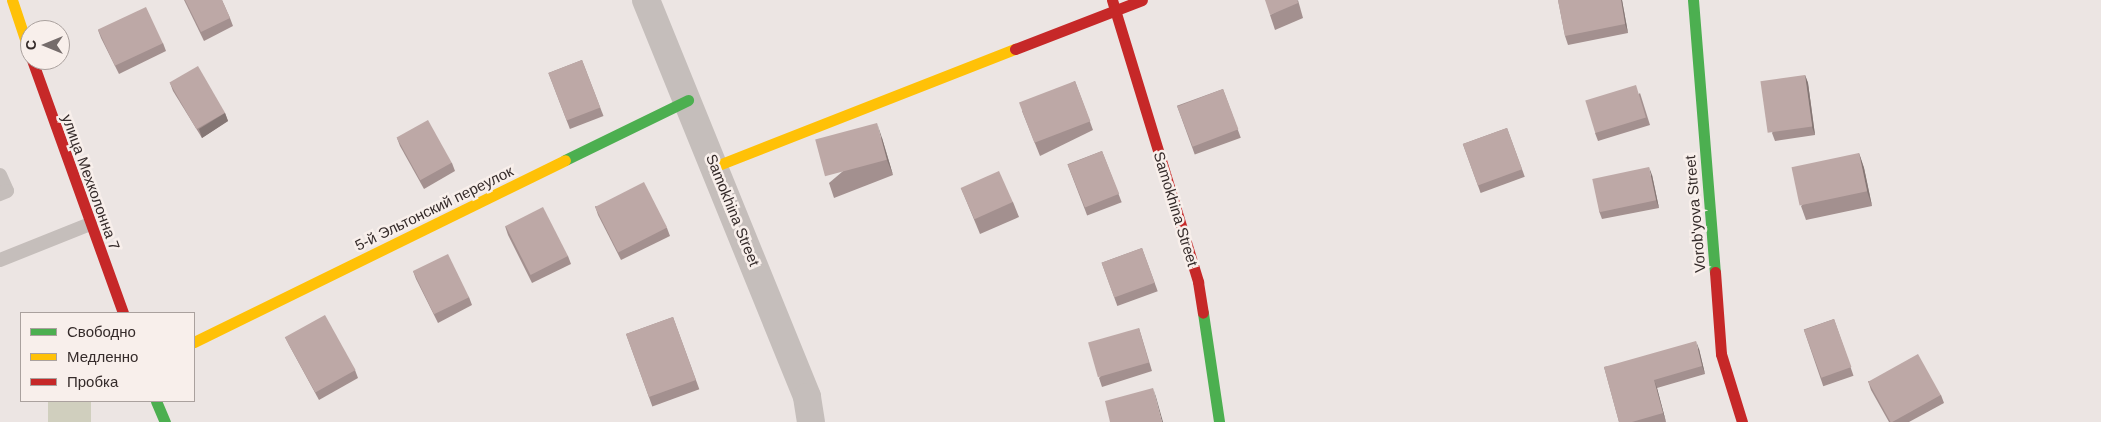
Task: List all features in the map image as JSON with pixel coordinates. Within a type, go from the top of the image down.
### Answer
[{"type":"street","points":[[12,0],[20,24]]},
{"type":"street","name":"Samokhina Street","points":[[646,0],[716,166],[807,396],[811,422]]},
{"type":"street","points":[[716,166],[1114,5],[1142,0]]},
{"type":"street","name":"Vorob'yova Street","points":[[1692,0],[1721,354],[1742,422]]},
{"type":"street","name":"Samokhina Street","points":[[1114,5],[1198,282],[1219,422]]},
{"type":"street","name":"улица Мехколонна 7","points":[[36,70],[123,312]]},
{"type":"street","name":"5-й Эльтонский переулок","points":[[195,342],[688,100]]},
{"type":"street","points":[[156,402],[165,422]]},
{"type":"lane","points":[[0,175],[7,191],[0,194]]},
{"type":"lane","points":[[0,260],[90,224]]},
{"type":"shaded area","points":[[48,402],[91,402],[91,422],[48,422]]},
{"type":"building","points":[[185,0],[222,0],[230,18],[201,32]]},
{"type":"building","points":[[1265,0],[1297,0],[1298,3],[1270,15]]},
{"type":"building","points":[[1558,0],[1621,0],[1625,24],[1565,36]]},
{"type":"building","points":[[146,7],[163,43],[115,66],[98,29]]},
{"type":"building","points":[[582,60],[600,108],[567,121],[548,73]]},
{"type":"building","points":[[198,66],[225,113],[196,129],[169,83]]},
{"type":"building","points":[[1805,75],[1812,126],[1768,133],[1760,81]]},
{"type":"building","points":[[1075,81],[1090,121],[1034,143],[1019,103]]},
{"type":"building","points":[[1636,85],[1646,118],[1595,133],[1585,100]]},
{"type":"building","points":[[1223,89],[1238,129],[1193,147],[1177,107]]},
{"type":"building","points":[[428,120],[452,163],[420,180],[397,137]]},
{"type":"building","points":[[877,123],[887,160],[825,176],[815,140]]},
{"type":"building","points":[[1507,128],[1522,169],[1478,185],[1463,144]]},
{"type":"building","points":[[1102,151],[1119,194],[1085,208],[1068,165]]},
{"type":"building","points":[[1859,153],[1867,191],[1800,205],[1792,167]]},
{"type":"building","points":[[1649,167],[1656,200],[1599,212],[1592,179]]},
{"type":"building","points":[[999,171],[1013,202],[974,219],[961,188]]},
{"type":"building","points":[[644,182],[667,227],[618,252],[595,207]]},
{"type":"building","points":[[543,207],[568,256],[531,275],[506,226]]},
{"type":"building","points":[[1142,248],[1155,283],[1114,297],[1102,263]]},
{"type":"building","points":[[448,254],[469,297],[434,314],[413,271]]},
{"type":"building","points":[[325,315],[356,370],[315,392],[285,337]]},
{"type":"building","points":[[673,317],[696,380],[649,397],[626,334]]},
{"type":"building","points":[[1834,319],[1851,367],[1821,378],[1804,330]]},
{"type":"building","points":[[1139,328],[1149,363],[1098,377],[1088,343]]},
{"type":"building","points":[[1696,341],[1702,366],[1654,380],[1663,413],[1632,422],[1619,422],[1604,367]]},
{"type":"building","points":[[1918,354],[1941,395],[1891,422],[1868,382]]},
{"type":"building","points":[[1153,388],[1162,422],[1110,422],[1105,401]]},
{"type":"traffic: fast","points":[[1693,0],[1715,272]]},
{"type":"traffic: fast","points":[[565,160],[688,100]]},
{"type":"traffic: fast","points":[[1203,313],[1219,422]]},
{"type":"traffic: fast","points":[[156,402],[165,422]]},
{"type":"traffic: slow","points":[[12,0],[20,24]]},
{"type":"traffic: slow","points":[[716,166],[1015,49]]},
{"type":"traffic: slow","points":[[195,342],[565,160]]},
{"type":"traffic: jam","points":[[1112,0],[1198,282],[1203,313]]},
{"type":"traffic: jam","points":[[1015,49],[1142,0]]},
{"type":"traffic: jam","points":[[36,70],[123,312]]},
{"type":"traffic: jam","points":[[1715,272],[1721,354],[1742,422]]}]
